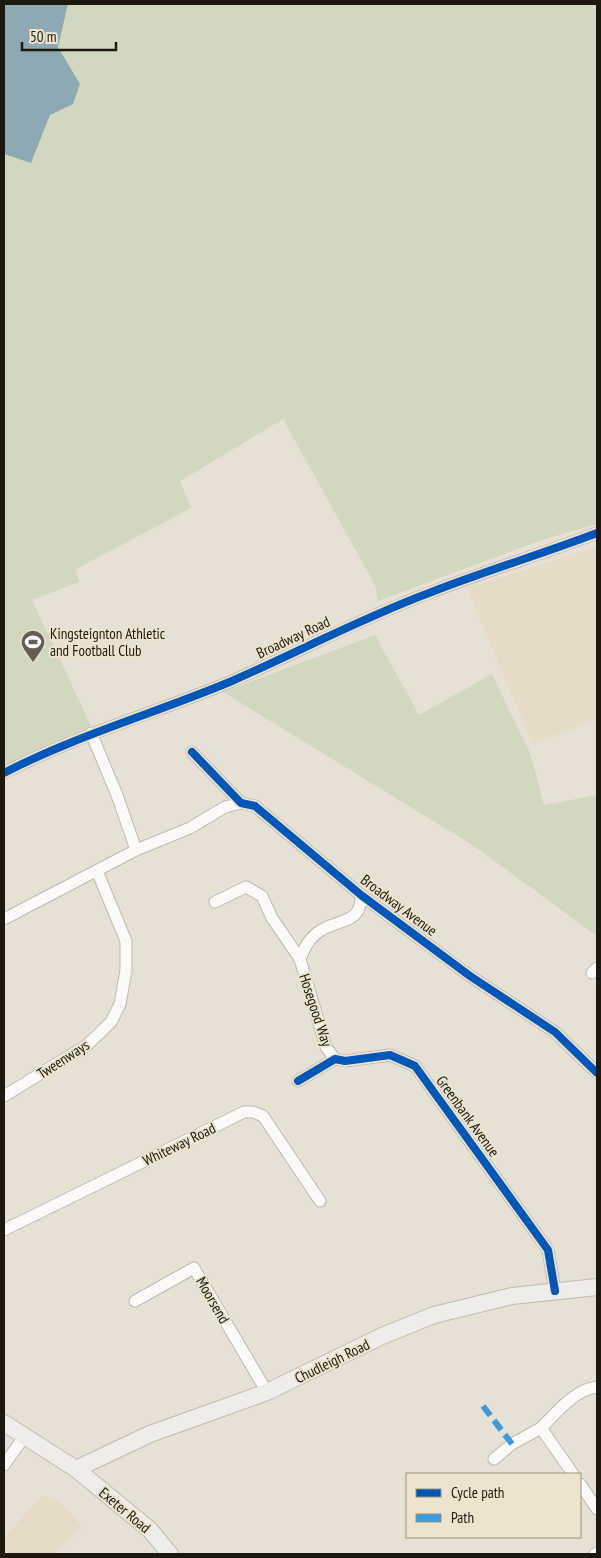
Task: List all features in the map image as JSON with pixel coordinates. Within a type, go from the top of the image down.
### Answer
[{"type":"main road","name":"Chudleigh Road","points":[[76,1469],[150,1434],[266,1392],[382,1336],[434,1315],[512,1296],[597,1287]]},
{"type":"main road","name":"Exeter Road","points":[[4,1423],[76,1469],[150,1530],[170,1554]]},
{"type":"street","name":"Broadway Road","points":[[4,773],[91,734],[232,681],[353,624],[429,593],[521,562],[597,533]]},
{"type":"street","points":[[91,734],[136,850]]},
{"type":"street","name":"Broadway Avenue","points":[[192,752],[241,803],[254,806],[360,895],[470,976],[555,1032],[597,1073]]},
{"type":"street","points":[[4,919],[136,850],[190,828],[225,807],[241,803]]},
{"type":"street","name":"Tweenways","points":[[4,1096],[87,1045],[111,1022],[120,1004],[126,970],[126,941],[97,871]]},
{"type":"street","name":"Hosegood Way","points":[[216,902],[246,887],[262,896],[272,918],[300,959],[326,1047],[335,1059]]},
{"type":"street","name":"Hosegood Way","points":[[300,959],[307,943],[318,932],[328,926],[353,918],[361,904],[360,895]]},
{"type":"street","name":"Greenbank Avenue","points":[[335,1059],[345,1061],[390,1055],[415,1066],[548,1250],[555,1291]]},
{"type":"street","points":[[298,1081],[335,1059]]},
{"type":"street","name":"Whiteway Road","points":[[4,1230],[188,1139],[249,1112],[263,1116],[320,1201]]},
{"type":"street","name":"Moorsend","points":[[135,1301],[194,1268],[266,1392]]},
{"type":"street","points":[[494,1459],[512,1444],[541,1428],[568,1402],[590,1388],[597,1387]]},
{"type":"street","points":[[541,1428],[572,1473]]},
{"type":"street","points":[[4,1465],[24,1437]]},
{"type":"street","points":[[581,1485],[597,1509]]},
{"type":"shaded area","points":[[597,547],[597,719],[533,744],[467,588]]},
{"type":"shaded area","points":[[42,1496],[60,1501],[82,1527],[55,1554],[4,1554],[4,1538]]},
{"type":"green space","points":[[68,4],[597,4],[597,524],[539,541],[378,601],[375,585],[283,419],[180,481],[191,508],[76,569],[79,582],[32,600],[91,726],[4,768],[4,154],[31,163],[50,115],[80,84],[58,47]]},
{"type":"green space","points":[[375,635],[419,715],[492,674],[530,753],[544,805],[597,795],[597,936],[474,846],[223,692]]},
{"type":"water","points":[[4,4],[68,4],[58,47],[80,84],[73,104],[50,115],[31,163],[4,154]]},
{"type":"marked path","points":[[483,1406],[512,1444]]},
{"type":"cycle path","points":[[4,773],[60,747],[232,681],[404,603],[471,577],[597,533]]},
{"type":"cycle path","points":[[192,752],[241,803],[255,806],[361,895],[470,976],[555,1032],[597,1073]]},
{"type":"cycle path","points":[[298,1081],[335,1059],[345,1061],[390,1055],[415,1066],[548,1250],[555,1291]]},
{"type":"place","name":"Kingsteignton Athletic and Football Club","points":[[33,663]]}]
